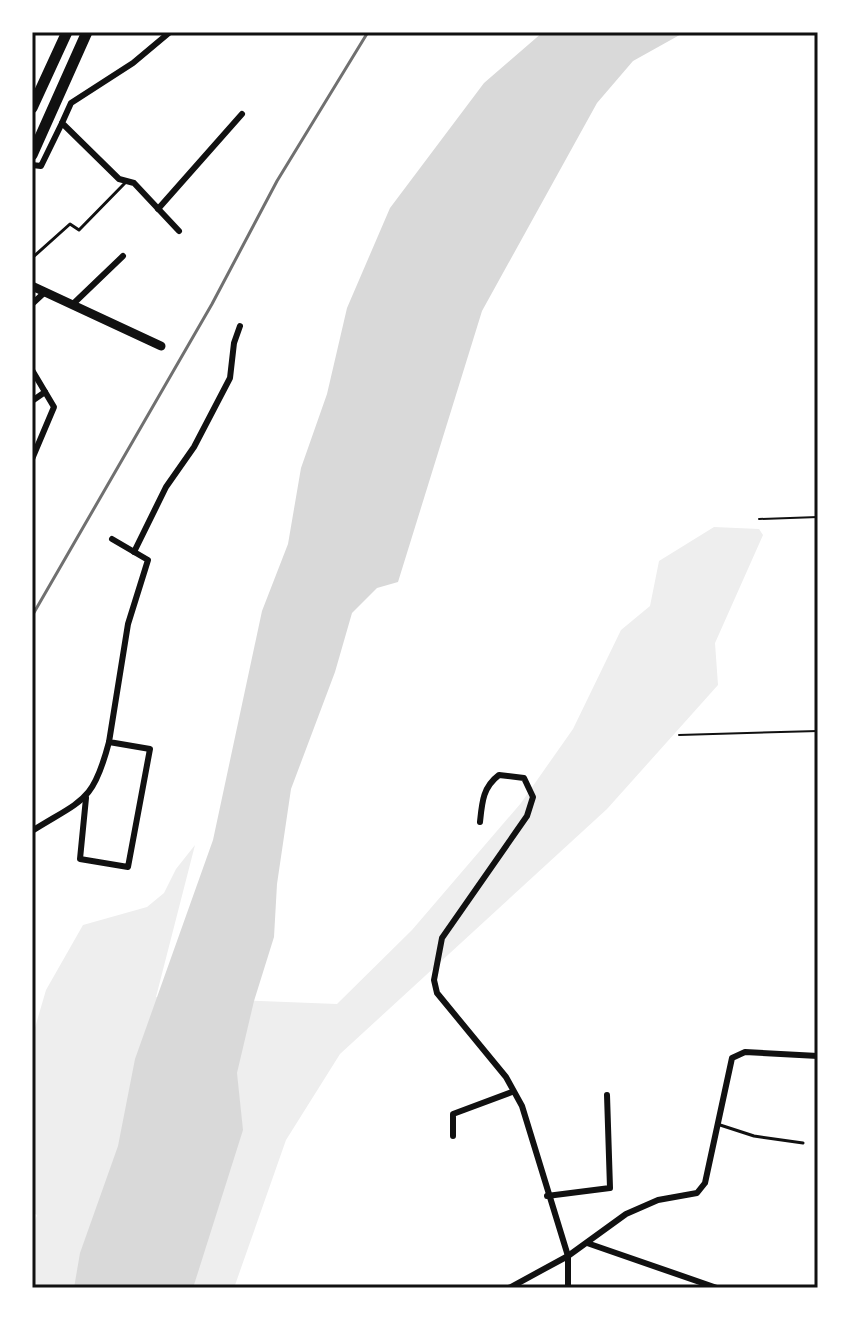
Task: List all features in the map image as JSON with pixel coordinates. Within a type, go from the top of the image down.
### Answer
[{"type":"highway","points":[[32,108],[67,32]]},
{"type":"highway","points":[[32,155],[87,32]]},
{"type":"main road","points":[[32,286],[161,346]]},
{"type":"street","points":[[32,165],[41,166],[71,103],[133,63],[170,32]]},
{"type":"street","points":[[158,209],[242,114]]},
{"type":"street","points":[[62,123],[119,179],[134,183],[179,231]]},
{"type":"street","points":[[73,304],[123,256]]},
{"type":"street","points":[[32,304],[45,292]]},
{"type":"street","points":[[134,552],[166,487],[194,447],[230,378],[234,343],[240,326]]},
{"type":"street","points":[[32,370],[54,407],[32,459]]},
{"type":"street","points":[[32,401],[45,392]]},
{"type":"street","points":[[32,831],[86,798],[99,780],[109,742],[128,624],[148,560],[112,539]]},
{"type":"street","points":[[86,798],[80,859],[128,867],[150,749],[109,742]]},
{"type":"street","points":[[480,822],[483,794],[491,781],[499,775],[524,778],[533,797],[527,816],[442,938],[434,980],[437,993],[506,1077],[522,1106],[547,1196],[568,1256],[568,1288]]},
{"type":"street","points":[[509,1288],[568,1256],[626,1214],[658,1200],[697,1193],[705,1183],[732,1058],[745,1052],[818,1056]]},
{"type":"street","points":[[453,1136],[453,1114],[512,1092]]},
{"type":"street","points":[[547,1196],[610,1188],[607,1095]]},
{"type":"street","points":[[587,1243],[717,1288]]},
{"type":"lane","points":[[32,258],[70,224],[79,230],[127,181]]},
{"type":"lane","points":[[717,1124],[768,1139],[803,1143]]},
{"type":"path","points":[[759,519],[818,517]]},
{"type":"path","points":[[679,735],[818,731]]},
{"type":"shaded area","points":[[543,32],[685,32],[633,61],[597,103],[482,311],[398,582],[377,588],[352,613],[335,672],[291,789],[277,884],[274,937],[254,1001],[237,1073],[243,1130],[193,1288],[74,1288],[80,1253],[118,1146],[135,1059],[213,840],[262,611],[288,544],[301,468],[327,394],[347,308],[390,208],[484,83]]},
{"type":"shaded area","points":[[714,527],[759,529],[763,535],[715,643],[718,685],[607,809],[340,1054],[286,1140],[234,1288],[32,1288],[32,1230],[37,1215],[32,1212],[32,1038],[46,990],[83,925],[147,907],[164,893],[176,869],[195,845],[156,997],[337,1004],[412,930],[521,803],[573,729],[621,630],[650,606],[659,561]]},
{"type":"railway","points":[[32,616],[212,304],[277,181],[368,32]]}]
